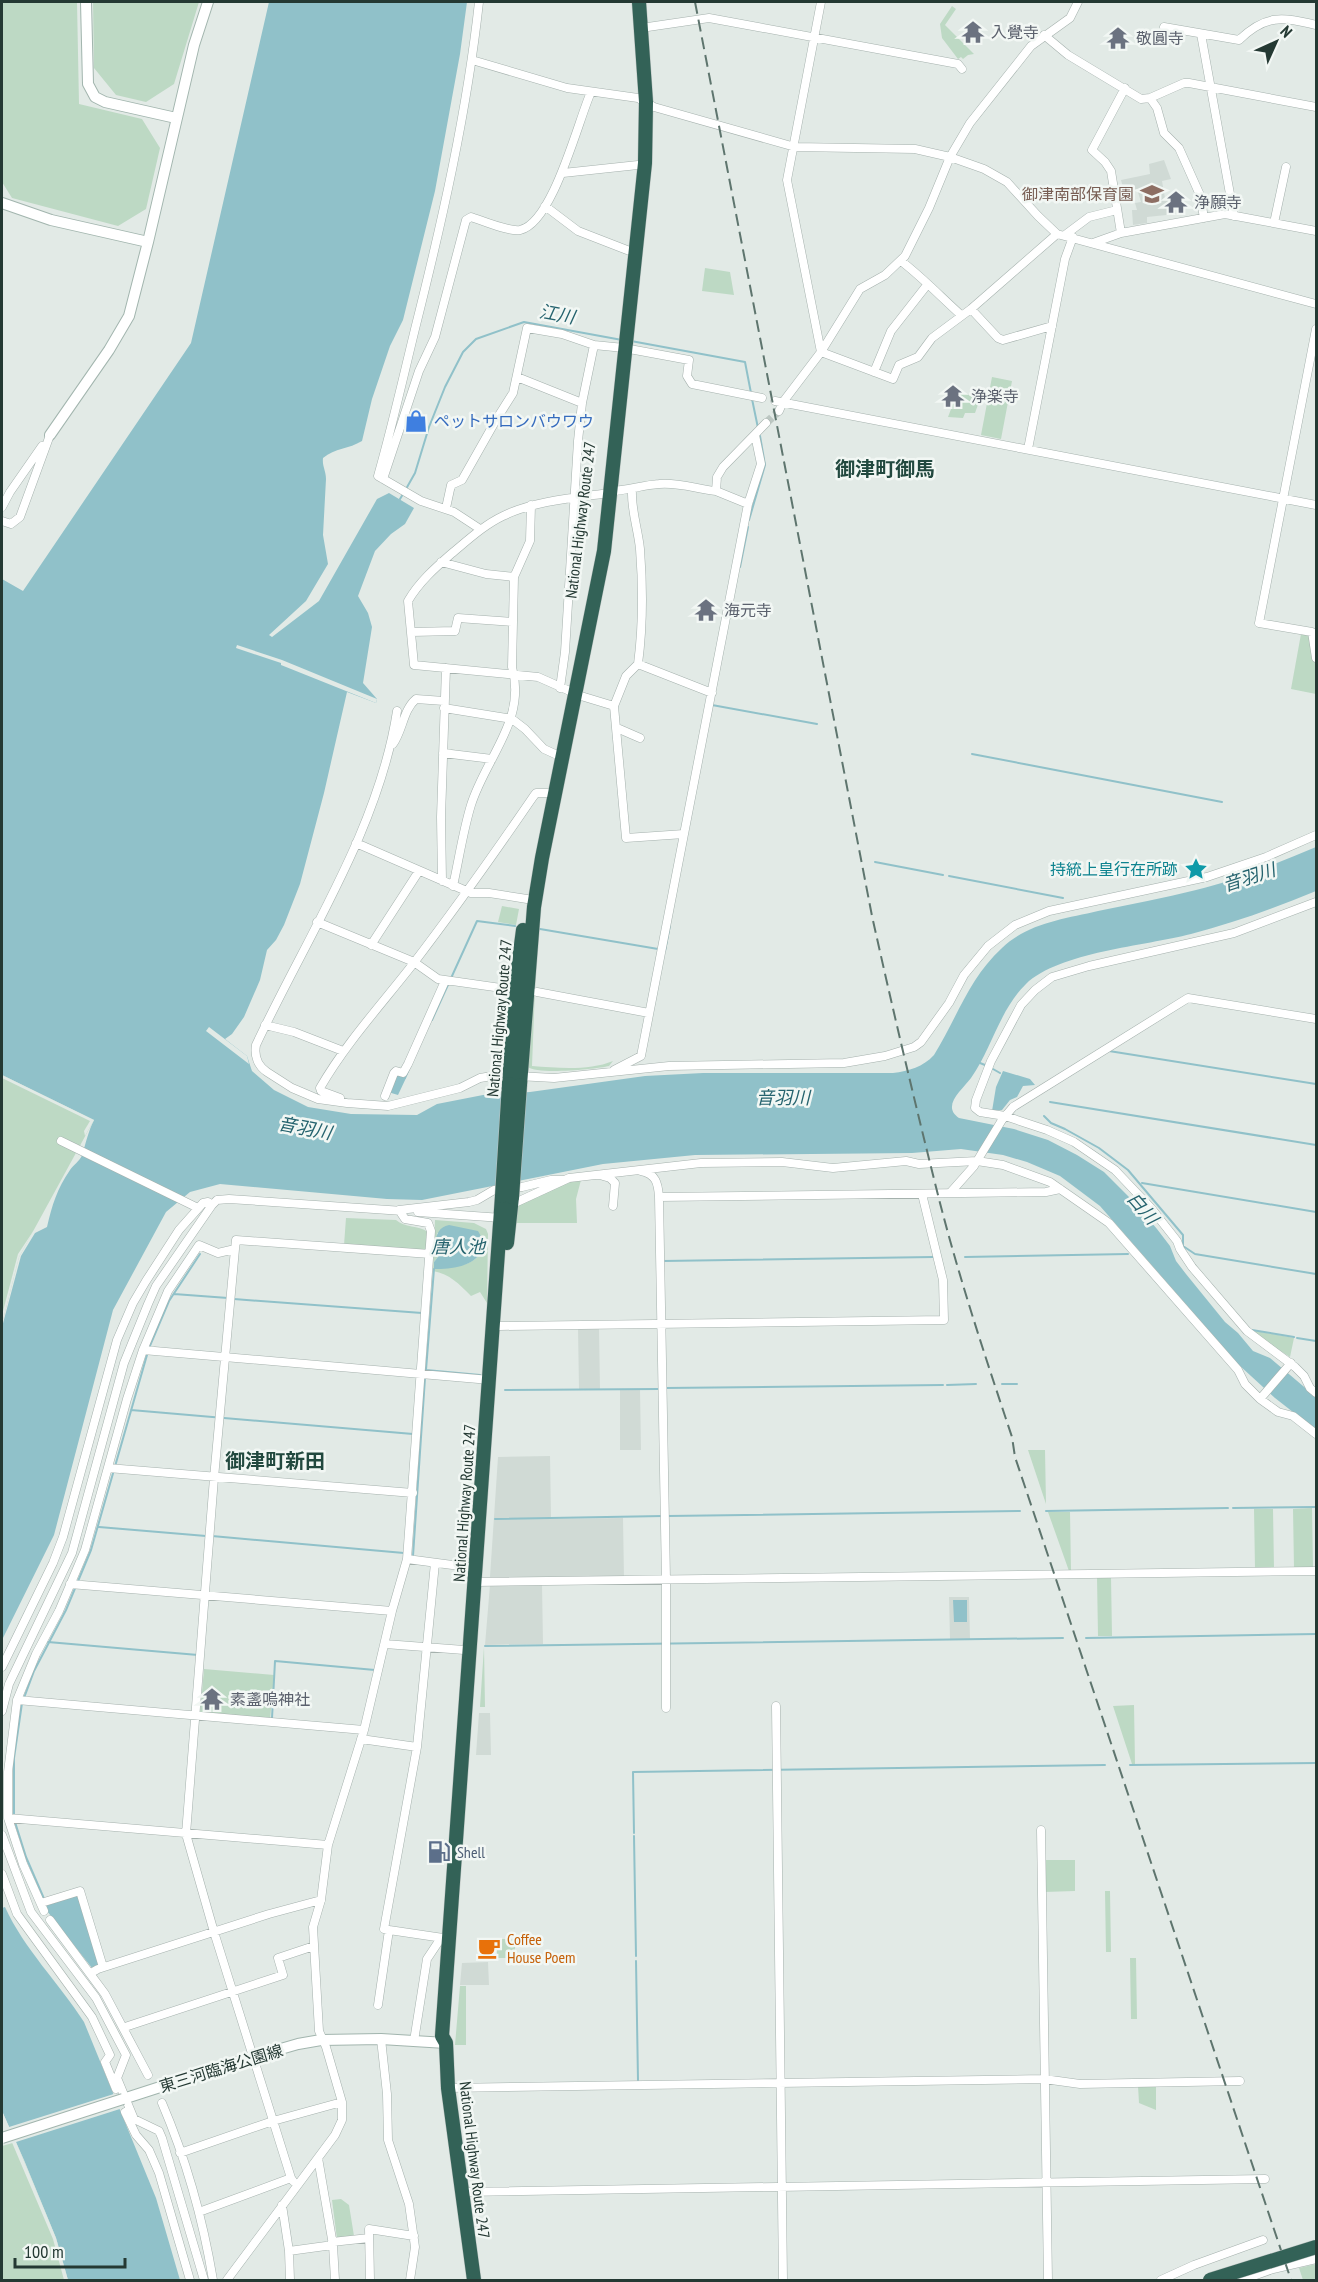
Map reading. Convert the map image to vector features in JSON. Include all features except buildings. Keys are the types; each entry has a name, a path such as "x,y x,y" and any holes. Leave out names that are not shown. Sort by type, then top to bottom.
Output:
{"highway":[{"name":"National Highway Route 247","path":"621,343 627,250 638,165 642,100 631,2"},
{"name":"National Highway Route 247","path":"515,1080 515,990 527,899 594,564 606,492 621,343 645,163 639,2"},
{"name":"National Highway Route 247","path":"446,2043 450,2037 456,1962 490,1380 508,1198 515,1080 534,907 568,691"},
{"name":"National Highway Route 247","path":"474,2280 448,2088 446,2043 442,2036 446,1939 478,1577 494,1454 505,1218"},
{"path":"1210,2280 1317,2247"},
{"path":"1223,2280 1317,2252"}],"street":[{"path":"86,2 88,84 95,97 105,102 176,118"},
{"path":"2,507 129,315 194,45 208,2"},
{"path":"480,2 472,60 428,280 378,476 421,501 446,508 480,529"},
{"path":"821,2 787,180 821,352"},
{"path":"779,411 779,401 821,352 860,289 885,275 901,261 929,208 950,157 970,123 1016,63 1044,35 1070,18 1078,2"},
{"path":"641,28 709,18 958,64 962,69"},
{"path":"1164,27 1239,40 1253,27 1278,19 1317,25"},
{"path":"1201,34 1234,216"},
{"path":"1044,35 1068,55 1141,99 1150,98 1184,83 1317,107"},
{"path":"472,60 567,88 642,100 795,147 915,149 950,157 984,169 1007,182 1038,216 1065,235 1317,304"},
{"path":"1121,233 1111,171 1091,147 1100,135 1125,88"},
{"path":"383,478 419,371 435,337 466,220 471,217 515,230 523,229 536,220 563,173 591,92"},
{"path":"1150,98 1157,108 1164,133 1179,148 1200,195 1204,218"},
{"path":"563,173 638,165"},
{"path":"1274,223 1286,167"},
{"path":"2,203 51,220 148,242"},
{"path":"545,206 578,231 627,250"},
{"path":"821,352 893,379 899,365 918,357 932,338 1065,235 1089,217 1117,210"},
{"path":"1093,243 1121,233 1225,214 1317,231"},
{"path":"1028,449 1065,259 1065,235"},
{"path":"901,261 962,315"},
{"path":"874,372 891,331 927,285"},
{"path":"971,309 998,338 1003,340 1052,326"},
{"path":"446,508 451,485 462,480 513,393 527,328 562,334 594,345 621,343 689,360 687,376 692,384 762,398"},
{"path":"1317,329 1259,623 1312,632 1317,658"},
{"path":"568,691 565,652 574,498 582,403 594,345"},
{"path":"517,377 582,403"},
{"path":"779,401 1317,505"},
{"path":"717,491 717,477 723,466 766,423"},
{"path":"2,521 11,524 20,517 50,435"},
{"path":"612,1071 641,1056 748,504 761,464 756,435"},
{"path":"614,706 568,691 538,677 414,665 408,601 422,581 441,562 480,529 503,515 531,505 673,483 717,491 748,504"},
{"path":"632,490 631,504 640,546 643,611 639,664 626,676 614,706 626,838 684,834"},
{"path":"453,886 471,805 512,719 516,701 515,675 512,667 514,577 530,541 531,505"},
{"path":"441,562 486,574 514,577"},
{"path":"412,632 455,631 458,618 513,622"},
{"path":"639,664 712,693"},
{"path":"442,881 446,668"},
{"path":"390,748 400,734 409,707 416,699 512,719 544,749 555,754"},
{"path":"397,711 390,748 377,791 356,843 265,1025 255,1050 256,1058 262,1069 305,1095 347,1104 394,1106 460,1088 480,1078 515,1080 554,1078 669,1066 844,1063 885,1056 914,1047 921,1042 949,1003 973,961 998,937 1016,925 1049,911 1207,877 1266,857 1317,836"},
{"path":"617,728 640,738"},
{"path":"443,753 492,759"},
{"path":"347,1104 342,1099 321,1091 320,1088 343,1051 468,892 536,793 547,793"},
{"path":"356,843 468,892 527,899"},
{"path":"371,945 419,872"},
{"path":"1317,902 1234,933 1062,973 1042,984 1028,997 1015,1015 991,1061 975,1108 980,1112 1047,1130 1074,1142 1115,1170 1151,1208 1178,1241 1179,1249 1192,1267 1247,1331 1304,1376 1310,1388 1317,1393"},
{"path":"317,922 414,962 438,980 515,990"},
{"path":"385,1096 394,1073 396,1071 403,1073 408,1064 448,981"},
{"path":"537,992 649,1013"},
{"path":"950,1193 969,1174 1004,1118 1022,1100 1188,998 1317,1019"},
{"path":"265,1025 294,1032 343,1051"},
{"path":"61,1141 195,1206"},
{"path":"399,1210 469,1202 494,1190 522,1187 550,1180 701,1163 782,1162 833,1168 899,1161 919,1164 978,1159 1017,1169 1050,1182 1118,1231 1238,1370 1245,1384 1278,1412 1293,1416 1317,1434"},
{"path":"637,1170 650,1173 658,1182 659,1197 666,1708"},
{"path":"596,1175 613,1180 613,1206"},
{"path":"508,1198 523,1199 563,1180"},
{"path":"659,1197 1046,1192 1060,1189"},
{"path":"500,1326 944,1320 943,1280 922,1194"},
{"path":"2,1711 9,1684 72,1553 124,1363 148,1304 156,1286 212,1204 217,1200 229,1199 505,1218"},
{"path":"2,1667 61,1543 112,1351 125,1322 146,1281 195,1206 208,1202 212,1204"},
{"path":"227,2280 335,2135 342,2120 342,2102 326,2048 321,2040 313,1927 321,1900 328,1845 364,1730 392,1611 407,1559 431,1231 429,1225 405,1219 399,1210"},
{"path":"297,2186 291,2178 273,2121 186,1834 214,1478 236,1240 430,1254"},
{"path":"103,1967 80,1891 43,1907 23,1864 8,1818 8,1772 17,1700 36,1653 59,1611 85,1550 143,1350 168,1291 199,1245 218,1253 235,1249"},
{"path":"143,1350 226,1359 490,1380"},
{"path":"1261,1398 1290,1365"},
{"path":"108,1468 412,1493"},
{"path":"407,1559 435,1563 478,1577 666,1580 1317,1570"},
{"path":"435,1563 417,1747 384,1929 446,1939"},
{"path":"70,1584 392,1611"},
{"path":"385,1644 464,1650"},
{"path":"17,1700 364,1730"},
{"path":"776,1706 783,2280"},
{"path":"361,1739 417,1747"},
{"path":"8,1818 328,1845"},
{"path":"1041,1830 1048,2280"},
{"path":"2,1836 31,1912 96,1998 118,2036 126,2055 117,2078 124,2098 134,2119 159,2131 204,2280"},
{"path":"2,1874 23,1923 92,2017 110,2055 105,2062 116,2089"},
{"path":"91,1973 103,1967 321,1900"},
{"path":"50,1920 91,1973 124,2027 148,2075"},
{"path":"378,2005 389,1930"},
{"path":"414,2041 427,1959 446,1939"},
{"path":"124,2027 283,1975 278,1958 314,1946"},
{"path":"381,2039 387,2094 388,2140 409,2204 414,2236 415,2247 410,2280"},
{"name":"東三河臨海公園線","path":"2,2138 253,2057 321,2040 381,2039 446,2043"},
{"path":"448,2088 781,2081 1044,2079 1080,2084 1240,2081"},
{"path":"180,2153 273,2121 342,2102"},
{"path":"162,2103 199,2212 213,2280"},
{"path":"125,2112 159,2173 190,2280"},
{"path":"318,2158 332,2244 335,2280"},
{"path":"199,2212 291,2178"},
{"path":"462,2192 1265,2179"},
{"path":"282,2205 289,2251 290,2280"},
{"path":"370,2280 369,2229 414,2236"},
{"path":"289,2251 369,2238"},
{"path":"1161,2280 1194,2265 1263,2240"},
{"path":"1242,2280 1317,2259"}],"shaded area":[{"name":"御津南部保育園","path":"1164,160 1171,179 1162,181 1165,198 1168,198 1171,205 1175,207 1176,214 1147,217 1147,223 1133,225 1132,210 1137,210 1135,203 1141,202 1137,189 1124,191 1121,180 1150,174 1149,164"},
{"path":"599,1327 600,1389 579,1389 578,1328"},
{"path":"620,1390 640,1390 641,1450 620,1450"},
{"path":"550,1456 551,1519 623,1518 624,1578 492,1580 490,1577 498,1457"},
{"path":"542,1584 543,1644 485,1645 490,1585"},
{"path":"949,1597 969,1597 970,1639 950,1639"},
{"path":"479,1713 490,1713 491,1755 476,1755"},
{"name":"Coffee House Poem","path":"488,1962 489,1985 460,1985 462,1963"}],"green space":[{"path":"2,2 77,2 79,104 142,119 160,148 146,209 118,226 12,198 2,182"},
{"path":"93,2 199,2 174,84 146,102 116,95 94,68"},
{"path":"952,6 956,9 945,25 974,54 963,59 961,57 958,59 942,38 940,24"},
{"path":"705,268 730,272 734,295 702,291"},
{"path":"992,377 1012,381 1001,439 981,435"},
{"path":"958,391 980,399 975,413 965,413 963,418 948,417"},
{"path":"1301,634 1310,636 1311,639 1316,670 1316,694 1291,689"},
{"path":"502,906 519,909 516,925 498,922"},
{"path":"537,937 532,1066 584,1068 613,1061 609,1066 554,1071 528,1067"},
{"path":"506,992 509,993 500,1068 499,1064"},
{"path":"2,1075 94,1120 19,1257 2,1324"},
{"path":"581,1180 576,1199 577,1223 516,1223 518,1204 571,1181"},
{"path":"346,1218 396,1220 424,1230 428,1232 426,1251 344,1245"},
{"path":"435,1220 474,1223 486,1229 488,1234 487,1303 480,1292 471,1296 449,1277 433,1271","holes":["437,1233 483,1250 479,1256 462,1265 434,1262 438,1257"]},
{"path":"1194,1263 1251,1330 1294,1338 1290,1357 1248,1330"},
{"path":"1028,1450 1045,1450 1046,1504"},
{"path":"1312,1508 1313,1567 1294,1568 1293,1509"},
{"path":"1254,1509 1273,1509 1274,1568 1255,1568"},
{"path":"1048,1512 1070,1512 1071,1571 1069,1571"},
{"path":"1097,1577 1111,1577 1112,1636 1098,1636"},
{"path":"484,1647 485,1707 480,1707"},
{"path":"204,1669 274,1675 270,1720 200,1714"},
{"path":"1134,1705 1135,1764 1132,1764 1113,1706"},
{"path":"1043,1860 1075,1860 1075,1891 1044,1892"},
{"path":"1105,1891 1110,1891 1111,1952 1106,1952"},
{"path":"497,1939 515,1939 515,1958 497,1958"},
{"path":"1130,1958 1136,1958 1137,2019 1131,2019"},
{"path":"460,1986 466,1986 466,2045 455,2045"},
{"path":"1138,2086 1156,2086 1156,2110 1139,2103"},
{"path":"16,2142 56,2238 68,2280 2,2280 2,2146"},
{"path":"341,2199 349,2205 354,2236 337,2239 332,2200"},
{"path":"1316,2264 1316,2280 1303,2280 1299,2268"}],"water":[{"name":"音羽川","path":"269,2 467,2 435,191 403,320 390,346 372,399 362,441 332,452 323,458 326,479 323,535 328,564 306,601 269,635 272,637 319,601 377,499 389,493 414,508 405,524 391,534 375,551 358,596 368,613 372,627 363,683 377,699 376,703 347,692 300,884 284,925 276,940 267,950 260,980 244,1017 232,1034 225,1039 247,1056 252,1071 274,1090 308,1107 351,1114 417,1115 437,1104 483,1095 530,1092 645,1076 703,1073 899,1072 910,1070 934,1055 981,972 1002,948 1023,933 1060,920 1212,886 1316,847 1316,891 1223,925 1081,957 1041,973 1026,984 1009,1005 978,1066 955,1098 952,1108 959,1118 1014,1129 1048,1140 1104,1172 1157,1229 1170,1246 1176,1261 1225,1322 1253,1351 1270,1358 1316,1397 1316,1430 1275,1398 1239,1365 1100,1206 1060,1176 1003,1155 961,1149 912,1153 695,1155 603,1164 422,1200 220,1184 190,1192 166,1212 113,1310 54,1535 2,1640 2,1327 21,1256 35,1233 47,1227 58,1191 65,1177 81,1157 94,1120 2,1075 2,579 23,591 191,343"},
{"path":"1003,1071 1030,1079 1035,1085 1023,1086 1017,1097 1010,1100 1002,1110 992,1111 996,1087"},
{"path":"396,1075 406,1078 398,1095 388,1092"},
{"name":"唐人池","path":"449,1225 478,1231 482,1238 483,1250 479,1256 468,1263 434,1269 434,1262 438,1257 436,1237 440,1229"},
{"path":"953,1600 967,1600 967,1622 954,1622"},
{"path":"78,1895 100,1965 92,1968 47,1911 46,1905"},
{"path":"5,1907 32,1952 84,2022 156,2198 180,2280 68,2280 56,2238 2,2111 2,1908"}],"pier":[{"path":"237,645 282,660 377,699 376,703 281,665 281,663 236,648"},
{"path":"209,1027 247,1056 249,1064 206,1031"},
{"path":"2,1075 94,1120 85,1136 84,1131 90,1121 2,1078"},
{"path":"34,1230 19,1257 2,1324 2,1315 18,1254"},
{"path":"117,2093 123,2108 16,2142 56,2238 68,2280 64,2280 53,2239 2,2119 2,2111 9,2127"}],"waterway":[{"name":"江川","path":"406,489 415,473 429,427 445,387 463,352 476,339 524,322 622,340"},
{"name":"江川","path":"631,341 745,362 751,393"},
{"path":"752,399 758,428"},
{"path":"749,520 765,465 760,436"},
{"name":"江川","path":"400,499 403,494"},
{"path":"740,567 748,527"},
{"path":"712,705 817,724"},
{"path":"972,754 1222,802"},
{"path":"875,862 943,875"},
{"path":"949,876 1063,898"},
{"path":"432,1020 477,921 515,926"},
{"path":"665,951 670,925"},
{"path":"540,929 658,949"},
{"path":"1109,1051 1316,1084"},
{"path":"980,1063 985,1065"},
{"path":"405,1078 409,1069"},
{"path":"993,1069 1000,1073"},
{"path":"1050,1102 1316,1145"},
{"name":"白川","path":"1044,1116 1051,1123 1099,1148 1128,1170 1183,1235 1183,1246 1195,1254 1316,1274"},
{"name":"白川","path":"1142,1183 1316,1212"},
{"path":"24,1698 34,1671 66,1610 91,1550 149,1348 169,1301 200,1254"},
{"path":"965,1257 1128,1254"},
{"path":"663,1261 933,1257"},
{"path":"434,1269 426,1370 480,1375"},
{"path":"174,1294 228,1298"},
{"path":"234,1299 422,1313"},
{"path":"1252,1330 1294,1337"},
{"path":"1297,1338 1316,1341"},
{"path":"413,1556 425,1378"},
{"path":"947,1385 976,1384"},
{"path":"1002,1384 1017,1384"},
{"path":"665,1388 943,1385"},
{"path":"505,1390 659,1389"},
{"path":"131,1410 413,1434"},
{"path":"1233,1508 1316,1507"},
{"path":"1046,1511 1228,1508"},
{"path":"668,1516 1020,1511"},
{"path":"495,1519 663,1516"},
{"path":"99,1527 206,1536"},
{"path":"212,1536 404,1553"},
{"path":"1086,1638 1316,1634"},
{"path":"485,1646 1063,1638"},
{"path":"48,1642 198,1655"},
{"path":"272,1718 275,1661 375,1670"},
{"path":"14,1816 14,1758 22,1703"},
{"path":"1130,1765 1316,1763"},
{"path":"634,1833 633,1772 1105,1765"},
{"path":"15,1822 26,1857 45,1901"},
{"path":"634,1836 636,1956"},
{"path":"636,1961 638,2080"}],"tunnel":[{"path":"766,423 779,411"}],"railway":[{"path":"695,2 872,916 943,1215 1012,1437 1015,1457 1291,2280"}],"place":[{"name":"入覺寺","path":"973,32"},
{"name":"敬圓寺","path":"1118,38"},
{"name":"御津南部保育園","path":"1152,194"},
{"name":"浄願寺","path":"1176,202"},
{"name":"浄楽寺","path":"953,396"},
{"name":"ペットサロンバウワウ","path":"416,421"},
{"name":"海元寺","path":"706,610"},
{"name":"持統上皇行在所跡","path":"1196,869"},
{"name":"素盞嗚神社","path":"212,1699"},
{"name":"Shell","path":"439,1852"},
{"name":"Coffee House Poem","path":"489,1948"}],"district":[{"name":"御津町御馬","path":"885,469"},
{"name":"御津町新田","path":"275,1461"}]}
